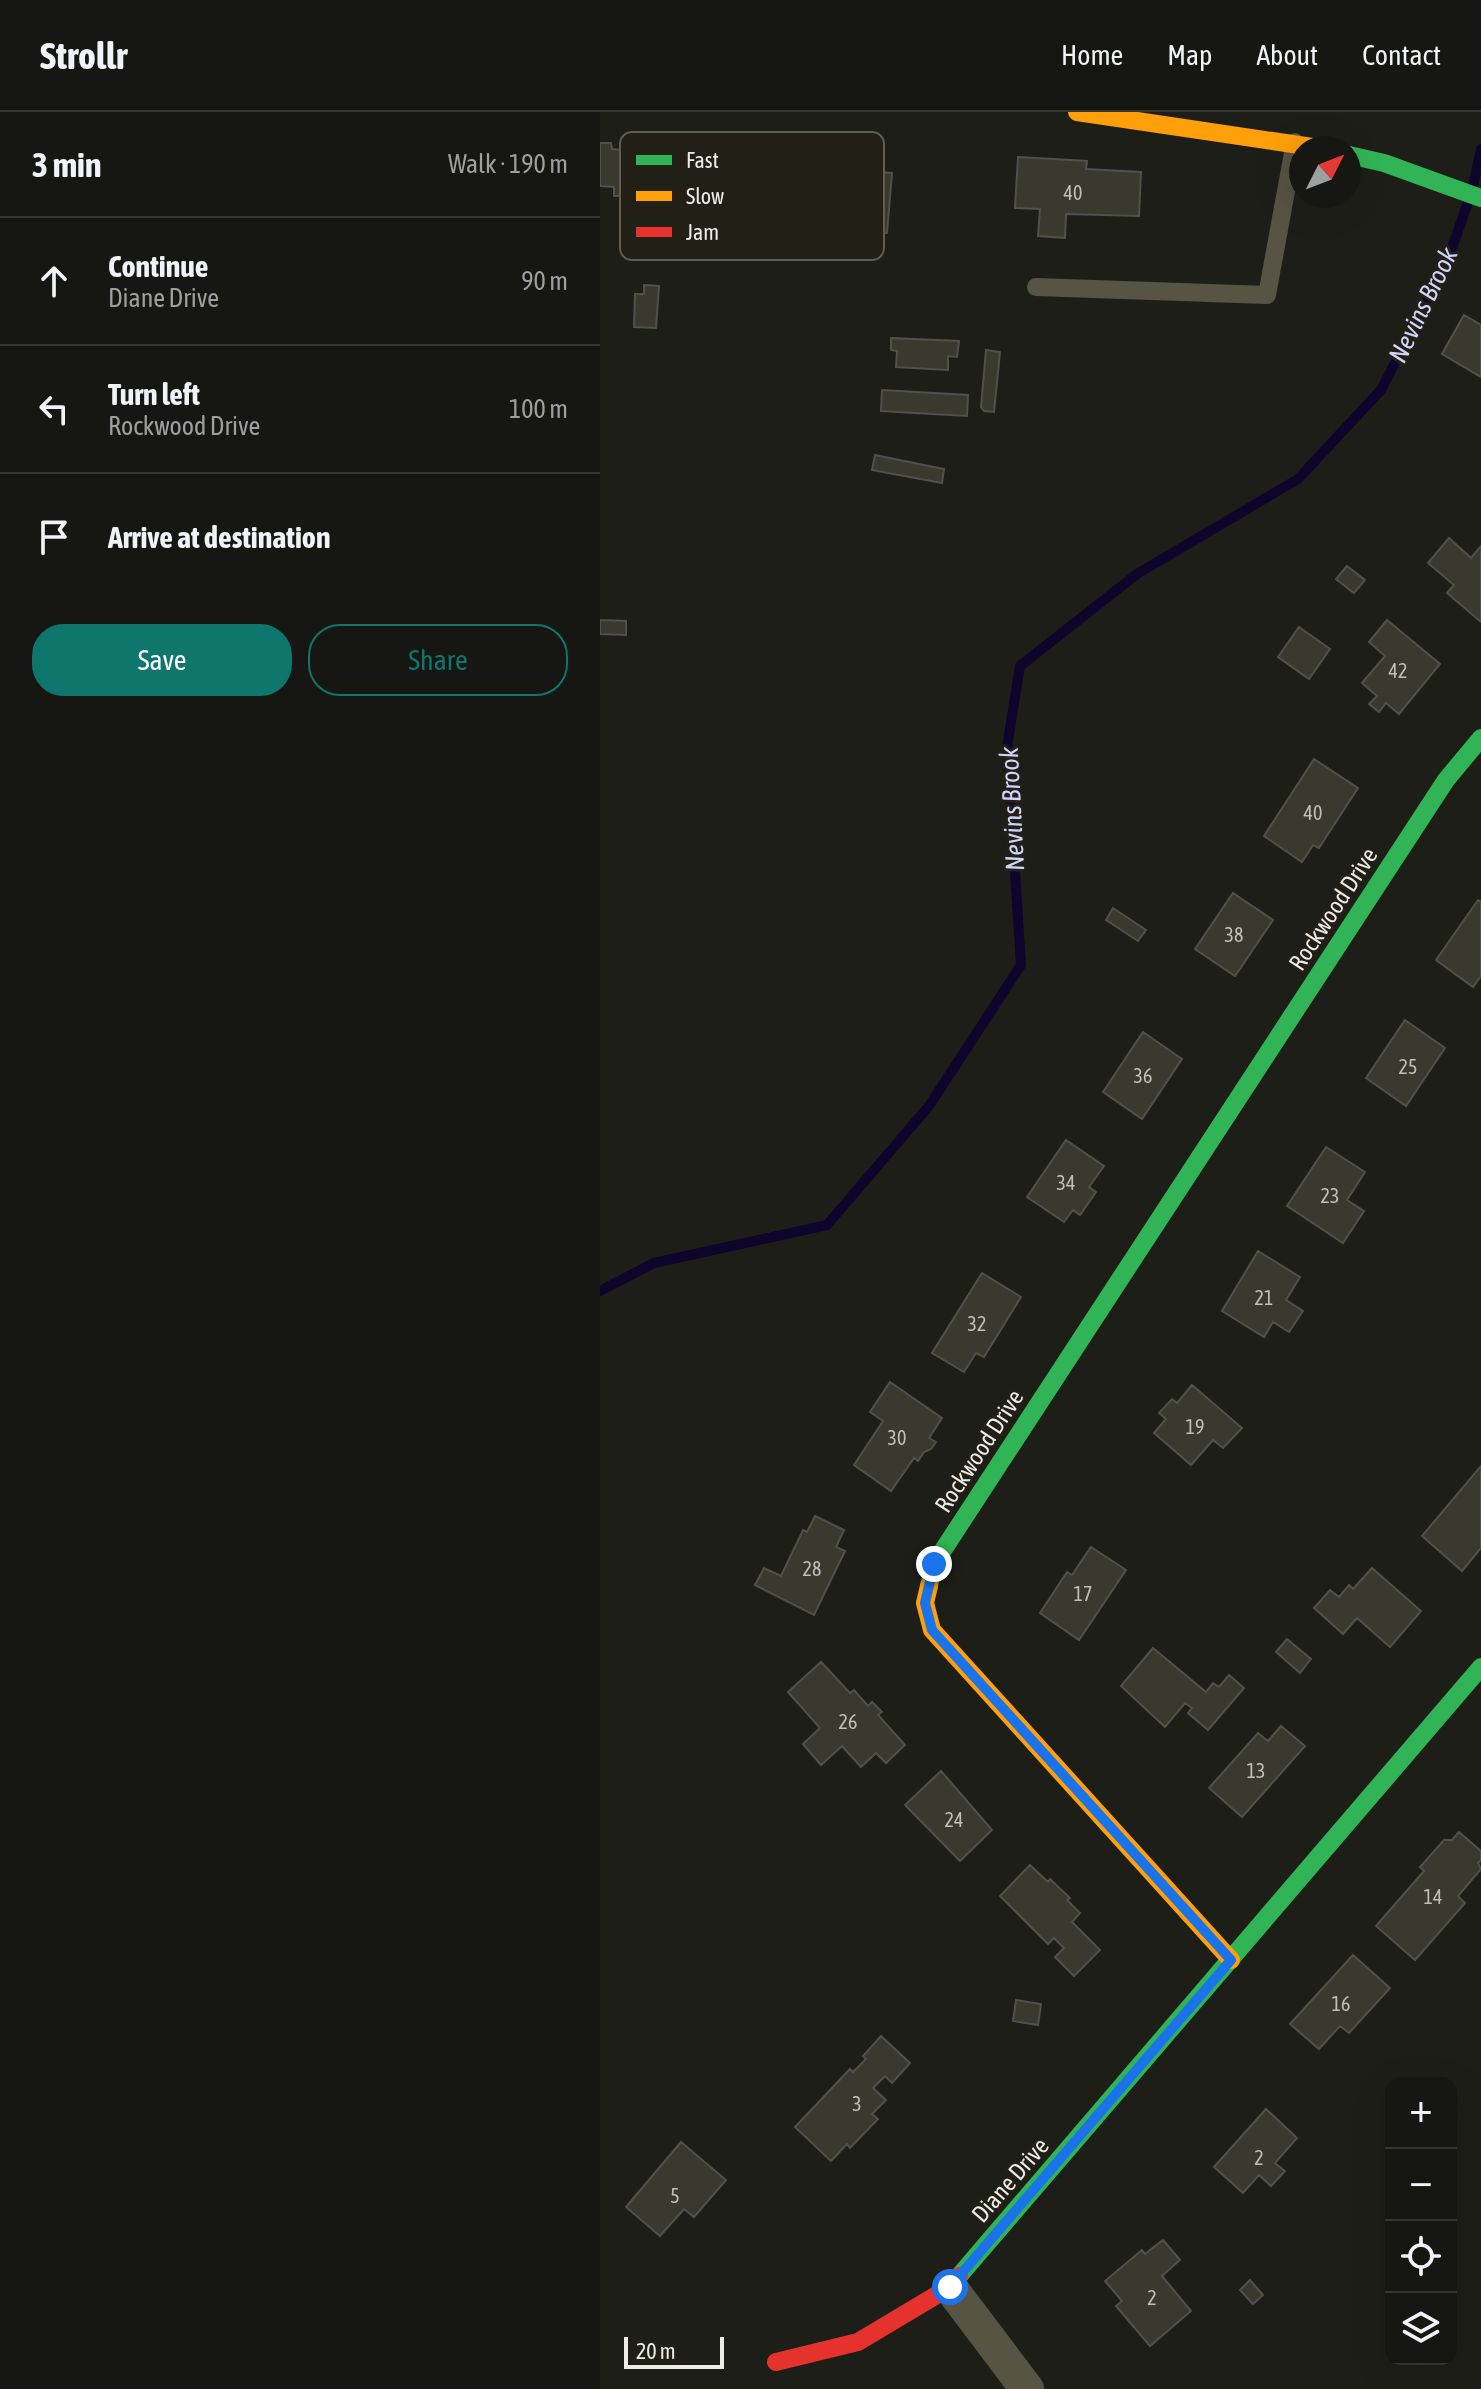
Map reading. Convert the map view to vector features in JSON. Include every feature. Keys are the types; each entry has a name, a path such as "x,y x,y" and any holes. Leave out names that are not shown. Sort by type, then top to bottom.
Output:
{"street":[{"path":"1077,112 1289,141"},
{"path":"1361,158 1473,195"},
{"name":"Rockwood Drive","path":"1231,1960 932,1630 925,1603 934,1564 1446,780 1481,738"},
{"path":"1231,1960 1481,1667"},
{"name":"Diane Drive","path":"776,2362 858,2342 950,2287 1231,1960"},
{"path":"950,2287 1027,2389"}],"lane":[{"path":"1036,287 1267,295 1289,175"}],"building":[{"path":"600,143 611,143 612,149 620,150 620,196 614,196 614,187 600,186"},
{"path":"1018,157 1087,161 1086,169 1141,172 1139,216 1066,214 1065,238 1038,236 1040,209 1015,208"},
{"path":"884,172 892,173 887,233 884,233"},
{"path":"644,285 659,286 656,328 634,327 635,294 644,294"},
{"path":"1464,315 1481,325 1481,377 1442,354"},
{"path":"891,338 959,341 957,357 948,356 948,370 896,367 897,351 891,350"},
{"path":"986,350 1000,352 994,412 984,411 981,407"},
{"path":"882,390 968,395 967,416 881,411"},
{"path":"875,455 944,469 942,483 872,470"},
{"path":"1449,538 1471,558 1481,546 1481,622 1447,593 1454,585 1428,563"},
{"path":"1347,566 1365,580 1354,593 1336,579"},
{"path":"600,620 626,621 626,635 600,634"},
{"path":"1387,620 1440,664 1399,714 1386,703 1379,712 1369,704 1377,696 1362,683 1385,656 1369,642"},
{"path":"1299,627 1330,649 1309,679 1278,657"},
{"path":"1314,759 1358,788 1319,848 1313,845 1302,862 1264,836"},
{"path":"1233,893 1273,920 1235,976 1195,949"},
{"path":"1478,900 1481,902 1481,976 1473,987 1436,960"},
{"path":"1113,908 1146,930 1138,941 1106,920"},
{"path":"1405,1020 1445,1048 1406,1106 1366,1078"},
{"path":"1143,1032 1182,1059 1142,1119 1103,1092"},
{"path":"1066,1140 1104,1166 1089,1187 1096,1192 1080,1215 1073,1210 1064,1222 1027,1197"},
{"path":"1326,1147 1365,1172 1347,1200 1364,1211 1343,1243 1287,1206"},
{"path":"1258,1251 1300,1277 1286,1300 1303,1311 1289,1332 1273,1322 1264,1337 1222,1311"},
{"path":"982,1273 1021,1297 984,1357 976,1353 964,1372 932,1353"},
{"path":"890,1382 942,1418 929,1438 936,1442 918,1461 914,1458 891,1491 854,1465 883,1421 870,1412"},
{"path":"1192,1385 1242,1428 1223,1448 1213,1440 1191,1465 1154,1433 1166,1419 1159,1413 1172,1399 1177,1403"},
{"path":"1481,1466 1481,1548 1462,1571 1422,1536"},
{"path":"815,1516 844,1530 836,1547 845,1551 814,1615 755,1585 764,1568 781,1576 803,1530 807,1532"},
{"path":"1091,1547 1126,1570 1079,1640 1040,1613 1067,1572 1072,1575"},
{"path":"1372,1568 1421,1611 1390,1647 1357,1618 1343,1634 1314,1608 1330,1590 1339,1597 1349,1585 1353,1589"},
{"path":"1287,1639 1311,1659 1300,1673 1276,1652"},
{"path":"1153,1648 1206,1692 1213,1683 1219,1687 1229,1675 1244,1688 1208,1730 1188,1713 1192,1708 1185,1703 1165,1727 1121,1686"},
{"path":"821,1662 850,1693 854,1690 868,1706 872,1702 882,1712 878,1715 905,1745 886,1763 876,1753 861,1767 842,1746 821,1765 803,1744 820,1728 788,1692"},
{"path":"1281,1726 1305,1746 1242,1817 1209,1788 1258,1733 1268,1741"},
{"path":"941,1771 992,1830 960,1861 905,1805"},
{"path":"1459,1832 1481,1851 1478,1863 1481,1869 1458,1896 1465,1903 1415,1960 1376,1926 1424,1871 1420,1867 1444,1840 1452,1840"},
{"path":"1030,1865 1070,1898 1067,1900 1080,1913 1072,1922 1100,1950 1074,1976 1055,1957 1064,1948 1054,1938 1048,1944 1000,1896"},
{"path":"1353,1955 1390,1988 1349,2033 1340,2026 1319,2049 1290,2024"},
{"path":"1016,2000 1041,2004 1038,2025 1013,2021"},
{"path":"881,2036 910,2063 892,2083 885,2076 873,2088 886,2100 872,2114 878,2119 850,2148 847,2144 831,2161 795,2127 850,2069 853,2072 866,2059 863,2056"},
{"path":"1266,2109 1297,2138 1275,2163 1285,2171 1271,2186 1259,2175 1243,2193 1214,2167"},
{"path":"681,2142 726,2180 694,2217 684,2209 660,2236 626,2207"},
{"path":"1163,2240 1180,2260 1162,2276 1191,2311 1150,2346 1116,2306 1122,2301 1105,2281 1142,2250 1145,2254"},
{"path":"1250,2280 1263,2295 1253,2304 1240,2290"}],"waterway":[{"name":"Nevins Brook","path":"1473,186 1481,149"},
{"name":"Nevins Brook","path":"600,1291 654,1263 827,1225 929,1106 1021,965 1007,747 1020,666 1137,574 1298,479 1381,390 1449,257 1467,205"}],"traffic: fast":[{"path":"1361,158 1481,198"},
{"path":"929,1586 934,1564 1446,780 1481,738"},
{"path":"959,2276 1481,1667"}],"traffic: slow":[{"path":"1077,112 1289,144"},
{"path":"929,1586 925,1603 932,1630 1231,1960"}],"traffic: jam":[{"path":"776,2362 858,2342 950,2287 959,2276"}],"route":[{"path":"934,1564 925,1603 932,1630 1231,1960 950,2287"}]}
